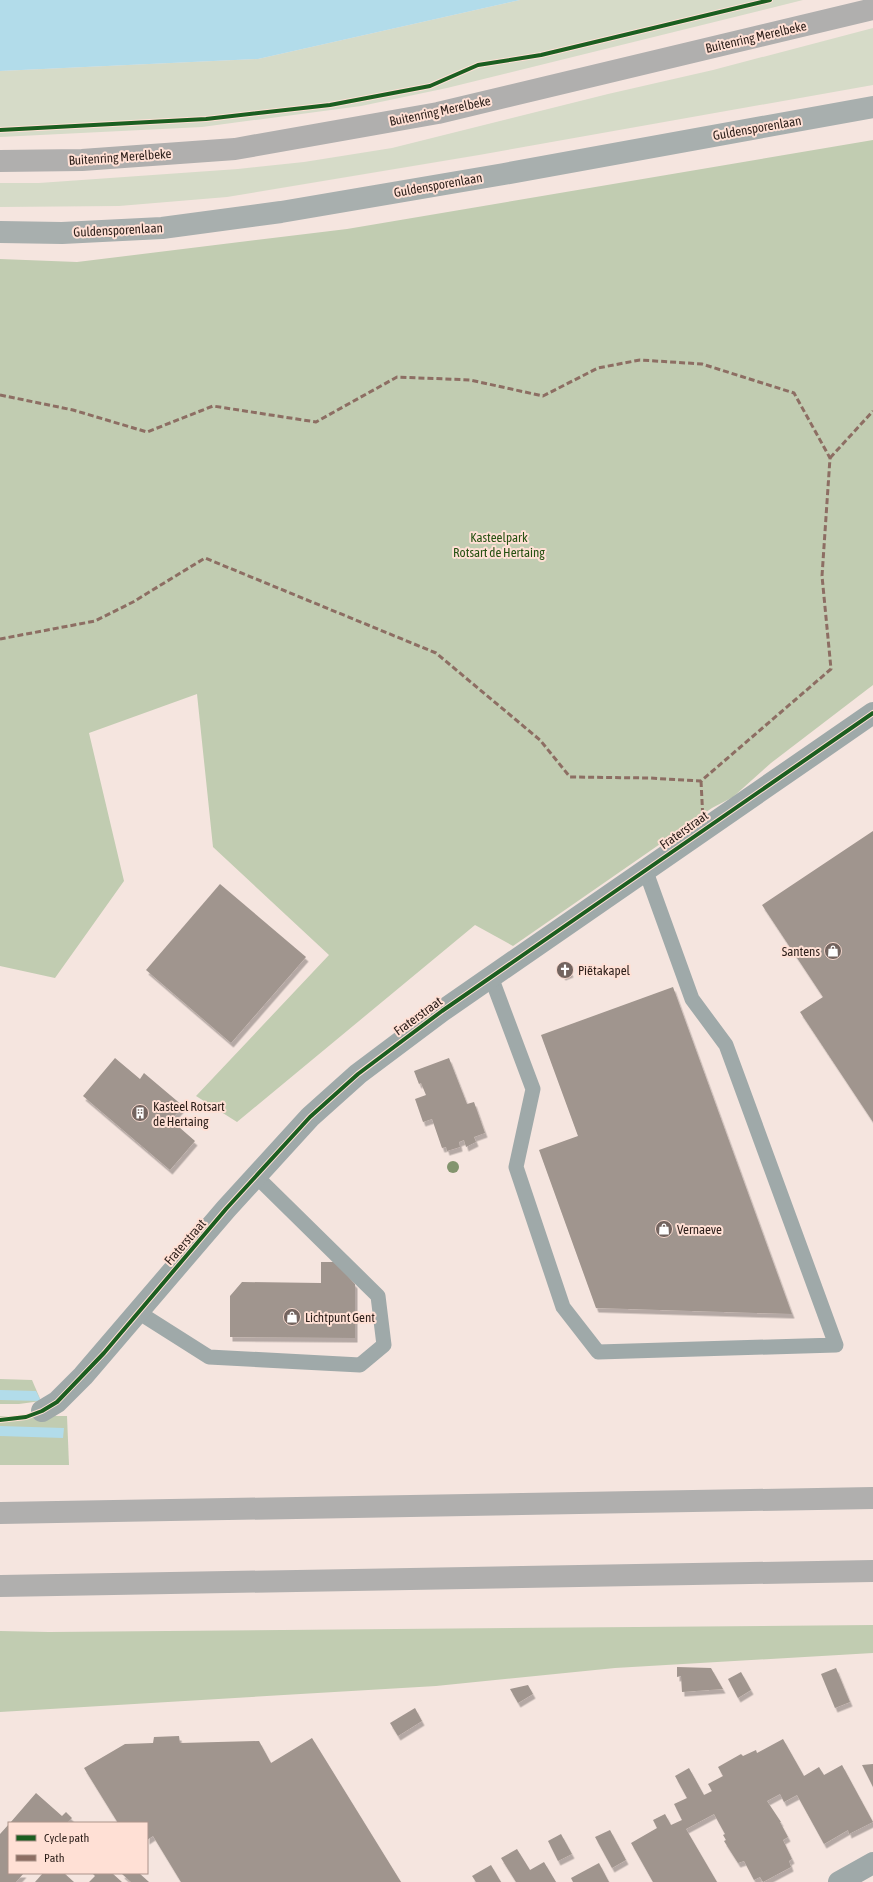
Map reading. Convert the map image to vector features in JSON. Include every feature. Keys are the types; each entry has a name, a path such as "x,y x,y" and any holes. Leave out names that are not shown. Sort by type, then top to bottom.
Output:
{"highway":[{"name":"Buitenring Merelbeke","path":"0,161 82,160 235,149 438,113 873,9"},
{"path":"0,1513 873,1498"},
{"path":"0,1586 873,1571"}],"main road":[{"name":"Guldensporenlaan","path":"0,232 62,233 162,228 281,212 504,174 873,107"}],"street":[{"name":"Fraterstraat","path":"42,1411 57,1402 83,1376 226,1209 257,1177 310,1117 358,1074 399,1042 491,977 873,712"},
{"path":"839,1882 873,1863"}],"lane":[{"path":"491,977 533,1089 516,1167 562,1307 598,1352 836,1345 726,1045 692,999 645,869"},
{"path":"138,1312 209,1357 360,1364 384,1345 378,1296 257,1177"}],"green space":[{"path":"520,0 803,0 447,88 361,106 202,127 0,137 0,71 258,59"},
{"path":"873,28 873,85 479,155 227,197 119,206 0,207 0,183 39,183 238,169 304,162 392,148 608,94 713,70"},
{"name":"Kasteelpark Rotsart de Hertaing","path":"873,140 873,685 771,763 733,797 712,808 513,946 475,925 237,1122 196,1096 329,955 213,847 197,694 89,733 124,881 55,978 0,966 0,259 77,262 347,229"},
{"path":"0,1379 32,1380 41,1401 19,1404 0,1404"},
{"path":"0,1416 67,1416 69,1465 0,1465"},
{"path":"873,1625 873,1653 615,1668 436,1686 0,1712 0,1631 49,1632"}],"water":[{"path":"0,0 520,0 258,59 0,71"},
{"path":"0,1390 36,1391 41,1401 0,1400"},
{"path":"0,1426 64,1428 63,1438 0,1436"}],"building":[{"name":"Santens","path":"873,831 873,1122 800,1012 823,997 762,905"},
{"path":"220,884 306,957 231,1043 146,970"},
{"name":"Piëtakapel","path":"566,962 571,973 563,976 558,966"},
{"name":"Vernaeve","path":"673,987 792,1314 596,1308 539,1150 578,1136 541,1035"},
{"name":"Kasteel Rotsart de Hertaing","path":"115,1058 140,1079 144,1073 183,1106 171,1120 195,1141 170,1170 83,1096"},
{"path":"449,1058 467,1104 474,1102 485,1133 474,1137 476,1142 466,1147 464,1140 459,1142 460,1147 447,1151 446,1147 442,1148 432,1119 423,1122 415,1099 426,1095 421,1083 419,1084 414,1071"},
{"name":"Lichtpunt Gent","path":"321,1262 335,1262 355,1284 355,1338 230,1337 230,1296 242,1282 321,1283"},
{"path":"677,1667 711,1668 723,1689 682,1692 681,1676 677,1677"},
{"path":"836,1668 850,1702 835,1708 821,1674"},
{"path":"741,1672 751,1690 738,1698 728,1679"},
{"path":"528,1685 533,1694 518,1703 510,1689"},
{"path":"415,1708 422,1721 398,1736 390,1723"},
{"path":"179,1736 180,1743 259,1741 271,1763 312,1738 401,1882 181,1882 153,1836 148,1839 148,1822 117,1822 84,1768 125,1744 153,1743 154,1737"},
{"path":"783,1739 804,1776 819,1767 824,1775 842,1765 873,1822 849,1834 848,1830 824,1844 797,1795 784,1802 780,1794 767,1801 781,1822 788,1837 783,1840 792,1859 789,1861 791,1867 763,1882 760,1877 754,1880 744,1861 738,1863 724,1841 726,1840 723,1835 725,1834 714,1814 686,1829 717,1882 653,1882 631,1843 657,1828 653,1820 665,1814 671,1825 682,1820 674,1804 687,1798 675,1776 689,1768 704,1795 712,1791 708,1784 723,1776 718,1767 741,1754 743,1756 756,1750 757,1753"},
{"path":"873,1764 873,1787 862,1765"},
{"path":"36,1793 62,1816 66,1812 72,1818 68,1822 11,1822"},
{"path":"8,1825 8,1874 23,1874 16,1882 0,1882 0,1834"},
{"path":"610,1830 626,1860 612,1868 595,1837"},
{"path":"561,1834 572,1854 558,1861 548,1841"},
{"path":"517,1849 530,1870 544,1862 556,1882 516,1882 501,1858"},
{"path":"599,1863 609,1882 573,1882 571,1878"},
{"path":"491,1865 501,1882 476,1882 472,1876"},
{"path":"42,1874 65,1874 74,1882 35,1882"},
{"path":"93,1874 113,1874 122,1882 89,1882 95,1876"},
{"path":"122,1874 140,1874 149,1882 131,1882"}],"marked path":[{"path":"0,395 73,410 147,432 213,406 316,422 397,377 470,380 543,396 598,368 640,360 702,364 794,393 830,458 822,576 831,669 701,781 649,778 570,777 540,740 436,653 205,558 133,602 95,621 0,639"},
{"path":"830,458 873,411"},
{"path":"701,781 703,820 706,827"}],"cycle path":[{"path":"0,130 206,119 330,105 430,86 478,65 541,55 770,0"},
{"path":"0,1420 26,1417 42,1411 57,1402 104,1353 226,1209 310,1117 358,1074 442,1011 873,713"}],"place":[{"name":"Santens","path":"833,951"},
{"name":"Piëtakapel","path":"565,970"},
{"name":"Kasteel Rotsart de Hertaing","path":"140,1113"},
{"name":"Vernaeve","path":"664,1229"},
{"name":"Lichtpunt Gent","path":"292,1317"}]}
